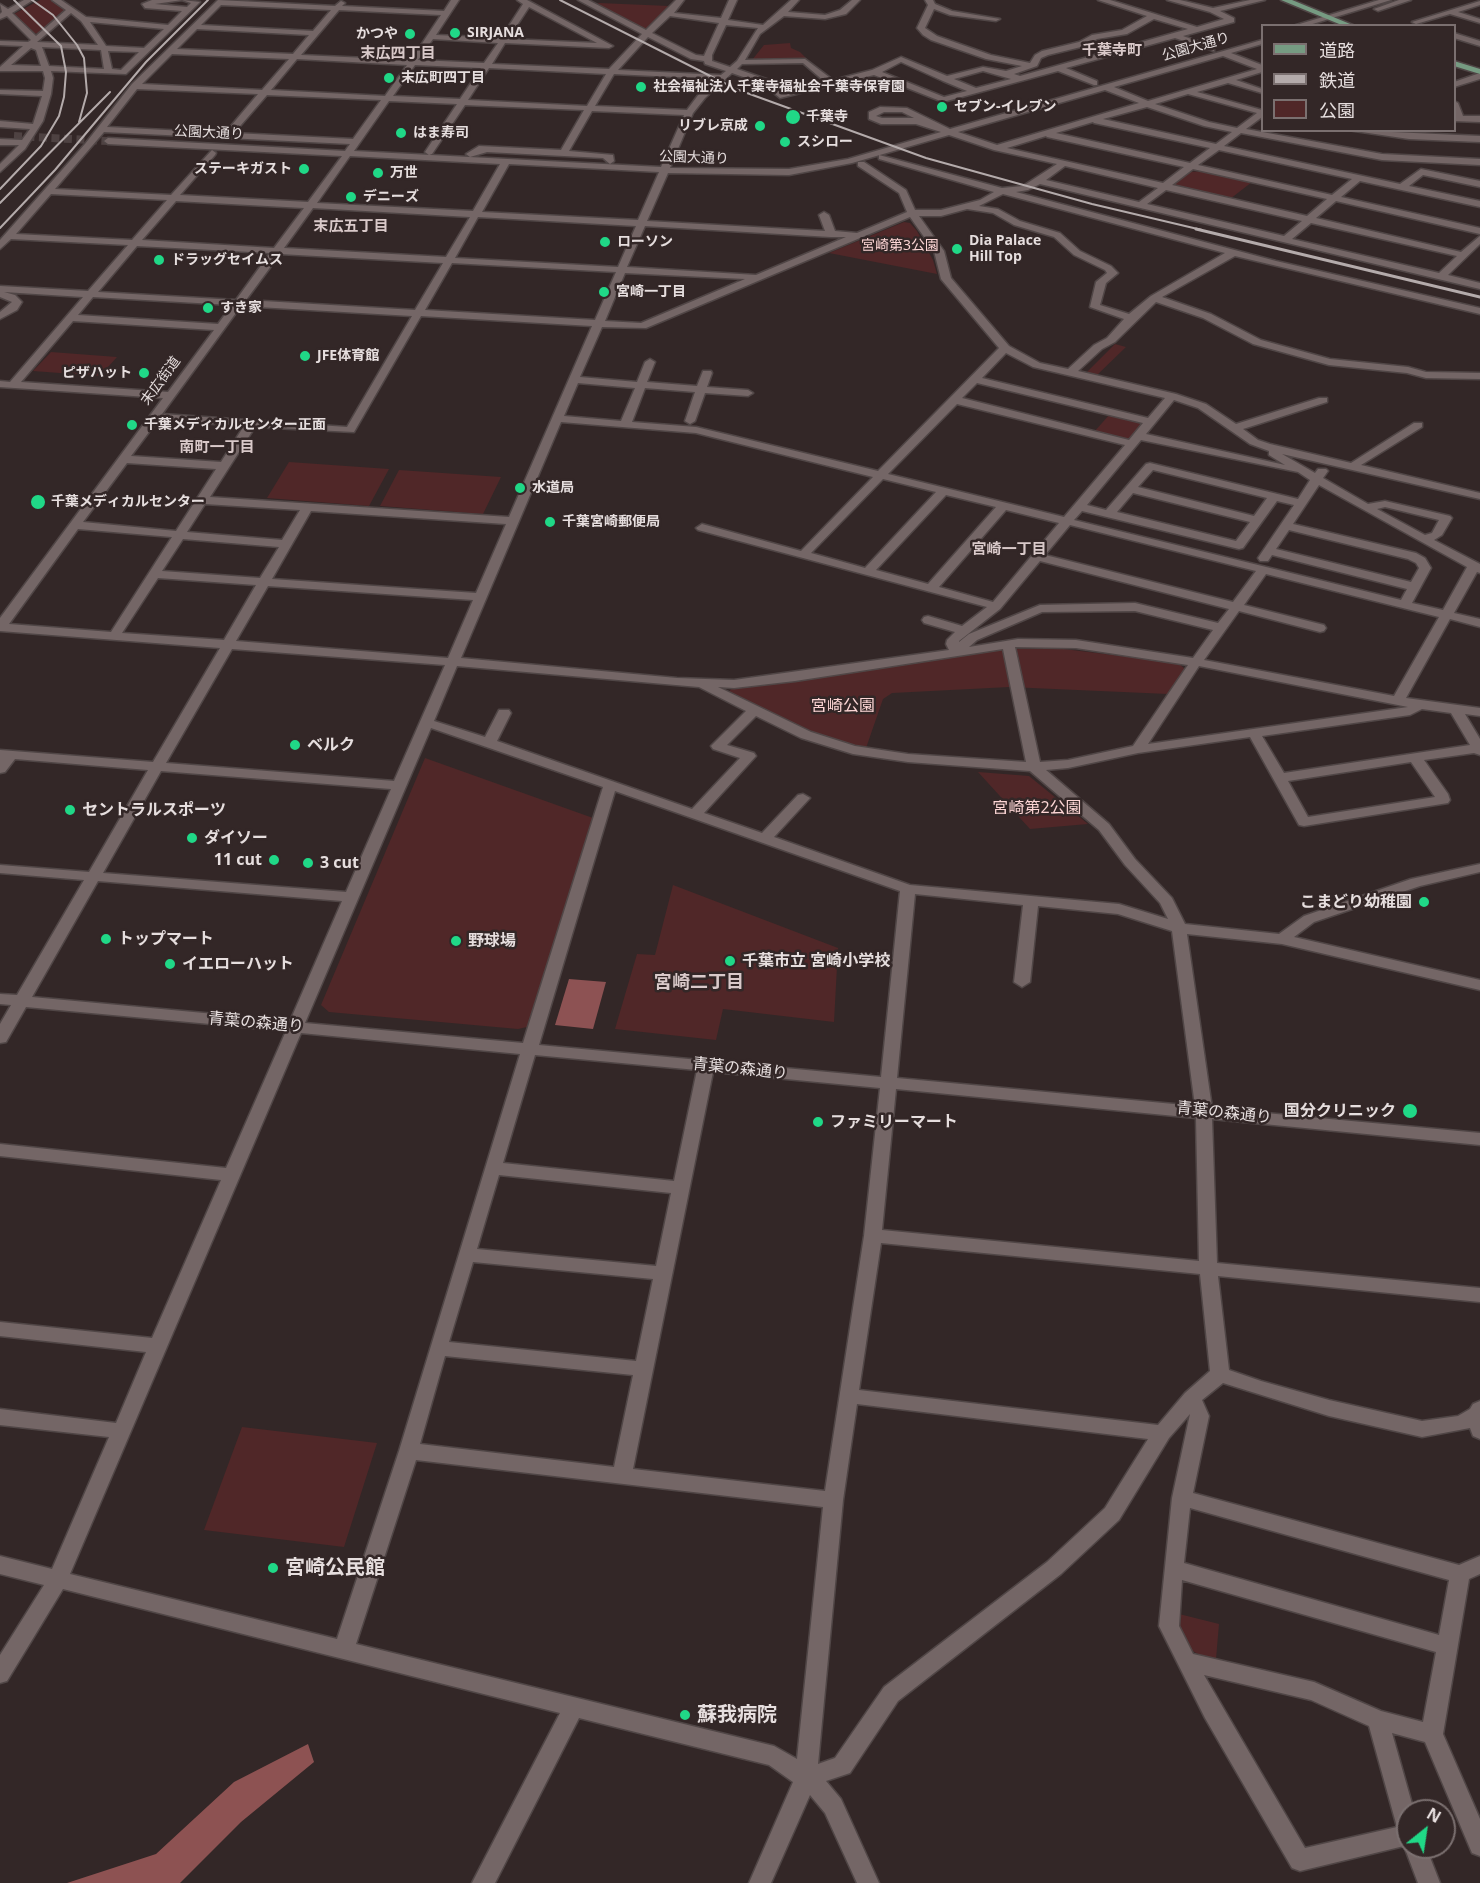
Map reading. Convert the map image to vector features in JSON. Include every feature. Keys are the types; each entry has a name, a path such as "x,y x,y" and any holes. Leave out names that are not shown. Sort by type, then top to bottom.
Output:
{"main road":[{"path":"1285,0 1346,24"},
{"path":"1456,63 1480,74"}],"street":[{"path":"1,168 35,127 47,94 49,78 39,49 2,11 29,0"},
{"path":"56,0 84,19 104,48 109,72"},
{"path":"178,0 156,1 145,6 188,9"},
{"path":"2,69 123,72 196,2 186,0"},
{"path":"228,135 344,0"},
{"name":"末広街道","path":"0,627 310,206 431,38 455,0"},
{"path":"582,0 694,57 707,59 715,66 772,85 780,96 876,72 901,59 975,91"},
{"path":"564,152 611,72 680,0"},
{"path":"707,59 733,0"},
{"path":"0,1674 57,1581 689,113 702,96 740,62 757,33 782,14 795,0"},
{"path":"782,14 825,17 843,12 856,0"},
{"path":"1102,0 1198,30"},
{"path":"876,72 943,100 1231,21 1213,10 1171,0"},
{"path":"1213,10 1261,0"},
{"path":"1302,24 1387,0"},
{"path":"1327,24 1407,0"},
{"path":"2,69 79,2"},
{"path":"0,246 88,146 117,106 135,86 168,51 221,2 447,13"},
{"path":"429,152 503,41 524,2 626,55"},
{"path":"996,18 950,13 930,3 921,28 934,38 988,57 1030,65"},
{"path":"1421,24 1416,22 1480,3"},
{"path":"1450,12 1480,21"},
{"path":"668,14 765,27"},
{"path":"1007,74 1030,65 1045,53 1095,37 1124,32 1155,15"},
{"path":"84,19 169,27"},
{"path":"195,27 315,33"},
{"path":"1456,35 1480,44"},
{"path":"1176,36 1211,49"},
{"name":"公園大通り","path":"110,139 349,151 542,164 543,168 551,170 665,170 804,164 1261,36"},
{"path":"431,38 609,46"},
{"path":"0,43 34,42 146,50"},
{"name":"公園大通り","path":"349,151 429,152 610,161 665,170 789,172 836,164 1261,43"},
{"path":"1072,45 1100,57"},
{"path":"168,51 723,77"},
{"path":"1223,53 1261,68"},
{"path":"740,62 805,61 831,83"},
{"path":"1059,68 1094,83"},
{"path":"946,79 983,69 1019,79"},
{"path":"997,148 1261,70"},
{"path":"1456,85 1480,74"},
{"path":"1228,80 1261,90"},
{"path":"135,86 689,113"},
{"path":"1106,87 1147,104 1207,124 1354,154 1412,144 1480,139"},
{"path":"0,92 47,94"},
{"path":"1189,92 1261,112"},
{"path":"937,127 904,110 883,109 872,114 872,117 881,121 917,121 997,148 1463,255"},
{"path":"1139,206 1261,114"},
{"path":"1457,118 1480,119"},
{"path":"1094,120 1480,204"},
{"path":"0,124 35,127"},
{"path":"100,129 228,135 349,151"},
{"path":"0,130 16,134 0,136"},
{"path":"1361,132 1480,162"},
{"path":"1047,134 1480,231"},
{"path":"0,142 24,143"},
{"path":"88,146 212,153 349,151"},
{"path":"470,154 487,148 606,155 610,157 610,161"},
{"path":"665,170 767,179 822,173 861,164 882,157 890,148"},
{"path":"13,385 212,153"},
{"path":"882,157 1234,252 1480,311"},
{"path":"154,417 350,430 506,162"},
{"path":"0,291 93,294 642,326 912,213 941,213 983,202 1002,191 1025,188 1064,163"},
{"path":"861,164 903,192 912,213 939,251 946,279 1005,348 1037,364 1172,396 1202,406 1254,442 1267,447 1480,496"},
{"path":"1402,187 1421,172 1480,184"},
{"path":"1285,240 1358,178"},
{"path":"1039,181 1480,286"},
{"path":"48,191 860,236"},
{"path":"967,206 995,211 1017,224 1057,235 1077,253 1108,268 1113,273 1101,282 1095,307 1131,318"},
{"path":"824,215 831,234"},
{"path":"10,236 759,277"},
{"path":"1441,277 1480,238"},
{"path":"1070,372 1098,347 1111,340 1154,298 1234,252"},
{"path":"0,291 17,302 14,308 0,316"},
{"path":"1154,298 1207,316 1257,342 1329,362 1408,370 1426,375 1480,376"},
{"path":"70,318 220,327"},
{"path":"803,555 1005,348"},
{"path":"626,423 650,362"},
{"path":"690,421 707,374"},
{"path":"975,379 1150,422"},
{"path":"575,380 747,393"},
{"path":"0,384 170,395"},
{"path":"957,651 952,645 953,640 996,606 1172,396"},
{"path":"955,400 1314,476"},
{"path":"1235,428 1323,400"},
{"path":"558,418 696,430 1480,623"},
{"path":"114,636 251,424"},
{"path":"1354,466 1359,460 1392,443 1418,425"},
{"path":"1267,447 1269,451 1366,508 1477,567 1446,614 1398,701"},
{"path":"123,459 224,466"},
{"path":"1138,750 1196,662 1236,607 1269,550 1301,503 1314,476 1328,460"},
{"path":"1109,514 1150,466 1301,503"},
{"path":"1130,489 1257,520"},
{"path":"868,572 944,490"},
{"path":"1080,507 1239,545 1274,497"},
{"path":"202,500 515,521"},
{"path":"1366,508 1385,504 1446,518 1436,535 1425,539"},
{"path":"931,589 1004,505"},
{"path":"0,1038 307,507"},
{"path":"74,525 286,544"},
{"path":"1287,526 1412,556 1421,561 1425,567 1405,603"},
{"path":"702,528 996,606"},
{"path":"1269,550 1415,587"},
{"path":"1038,557 1320,628"},
{"path":"154,574 479,597"},
{"path":"957,651 973,637 1040,609 1136,607 1222,628"},
{"path":"928,620 964,631"},
{"path":"0,627 734,684 795,678 1008,644 1076,644 1196,662 1420,705 1480,712"},
{"path":"1008,644 1034,767 1104,827 1130,862 1167,901 1179,928 1204,1111 1208,1267 1220,1374"},
{"path":"700,683 806,735 853,750 908,758 1034,767 1068,764 1138,750 1410,711 1420,705"},
{"path":"694,814 749,756 718,746 755,710"},
{"path":"1280,778 1479,750 1457,711"},
{"path":"489,743 504,712"},
{"path":"427,724 442,726 908,889 1119,909 1179,928 1282,939 1480,986"},
{"path":"1254,733 1304,822 1443,800 1415,758"},
{"path":"0,770 5,754 400,786"},
{"path":"344,1648 409,1451 466,1255 610,785"},
{"path":"764,839 803,798"},
{"path":"1282,939 1309,919 1416,882 1480,868"},
{"path":"0,869 352,897"},
{"path":"760,1883 806,1778 833,1500 873,1236 908,889"},
{"path":"1022,982 1031,901"},
{"name":"青葉の森通り","path":"0,999 888,1084 1204,1111 1480,1139"},
{"path":"621,1475 706,1065"},
{"path":"0,1150 231,1174"},
{"path":"493,1168 681,1188"},
{"path":"873,1236 1480,1295"},
{"path":"466,1255 663,1273"},
{"path":"0,1329 158,1346"},
{"path":"438,1348 644,1369"},
{"path":"806,1778 842,1766 891,1694 1054,1568 1112,1514 1162,1433 1192,1398 1220,1374"},
{"path":"1220,1374 1258,1388 1329,1408 1422,1429 1479,1418"},
{"path":"850,1396 1162,1433"},
{"path":"1192,1398 1200,1416 1182,1498 1169,1626 1212,1711 1300,1860 1396,1838"},
{"path":"0,1417 122,1431"},
{"path":"409,1451 833,1500"},
{"path":"1182,1498 1460,1574 1480,1565"},
{"path":"0,1565 57,1581 344,1648 768,1754 806,1778 833,1806 868,1883"},
{"path":"1173,1569 1447,1646"},
{"path":"1460,1574 1432,1734 1480,1845"},
{"path":"1186,1662 1314,1691 1378,1720 1432,1734"},
{"path":"483,1883 574,1706"},
{"path":"1378,1720 1400,1799"},
{"path":"1420,1859 1429,1883"}],"green space":[{"path":"40,0 51,0 67,10 39,34 33,33 12,15"},
{"path":"599,3 669,6 671,8 648,28 643,29 595,5"},
{"path":"790,43 791,48 800,52 807,59 752,60 764,45"},
{"path":"1205,171 1252,182 1230,199 1173,185 1189,172"},
{"name":"宮崎第3公園","path":"904,222 910,223 917,231 933,260 937,274 829,253"},
{"path":"1115,344 1126,347 1095,377 1084,375"},
{"path":"51,352 117,357 100,376 33,371"},
{"path":"1110,414 1148,423 1132,441 1094,432"},
{"path":"289,462 389,469 369,506 267,498"},
{"path":"399,470 501,477 483,514 380,506"},
{"name":"宮崎公園","path":"997,649 1064,649 1178,663 1185,669 1168,694 1009,687 892,693 883,699 866,748 804,732 728,693 732,688"},
{"path":"425,758 593,818 527,1027 518,1029 329,1012 321,1005"},
{"name":"宮崎第2公園","path":"978,772 1029,776 1088,824 1030,829"},
{"path":"673,885 838,948 834,1022 723,1009 716,1040 615,1029 637,954 655,955"},
{"path":"242,1427 377,1443 344,1547 204,1530"},
{"path":"1179,1614 1219,1624 1216,1659 1200,1655 1187,1648 1179,1631"}],"shaded area":[{"path":"569,979 606,982 593,1029 555,1025"},
{"path":"308,1744 314,1762 241,1822 180,1883 67,1883 156,1854 234,1782"}],"tunnel":[{"path":"14,136 108,141"}],"railway":[{"path":"0,189 41,146 59,116 64,97 66,72 61,46 14,0"},
{"path":"32,0 53,15 77,45 84,58 87,93 79,122"},
{"path":"0,228 55,170 146,62 208,0"},
{"path":"560,0 736,89 926,158 1092,204 1202,230"},
{"path":"0,203 110,92"},
{"path":"1196,229 1480,297"}],"place":[{"name":"SIRJANA","path":"455,33"},
{"name":"かつや","path":"410,34"},
{"name":"末広町四丁目","path":"389,78"},
{"name":"社会福祉法人千葉寺福祉会千葉寺保育園","path":"641,87"},
{"name":"セブン-イレブン","path":"942,107"},
{"name":"千葉寺","path":"793,117"},
{"name":"リブレ京成","path":"760,126"},
{"name":"はま寿司","path":"401,133"},
{"name":"スシロー","path":"785,142"},
{"name":"ステーキガスト","path":"304,169"},
{"name":"万世","path":"378,173"},
{"name":"デニーズ","path":"351,197"},
{"name":"ローソン","path":"605,242"},
{"name":"Dia Palace Hill Top","path":"957,249"},
{"name":"ドラッグセイムス","path":"159,260"},
{"name":"宮崎一丁目","path":"604,292"},
{"name":"すき家","path":"208,308"},
{"name":"JFE体育館","path":"305,356"},
{"name":"ピザハット","path":"144,373"},
{"name":"千葉メディカルセンター正面","path":"132,425"},
{"name":"水道局","path":"520,488"},
{"name":"千葉メディカルセンター","path":"38,502"},
{"name":"千葉宮崎郵便局","path":"550,522"},
{"name":"ベルク","path":"295,745"},
{"name":"セントラルスポーツ","path":"70,810"},
{"name":"ダイソー","path":"192,838"},
{"name":"11 cut","path":"274,860"},
{"name":"3 cut","path":"308,863"},
{"name":"こまどり幼稚園","path":"1424,902"},
{"name":"トップマート","path":"106,939"},
{"name":"野球場","path":"456,941"},
{"name":"千葉市立 宮崎小学校","path":"730,961"},
{"name":"イエローハット","path":"170,964"},
{"name":"国分クリニック","path":"1410,1111"},
{"name":"ファミリーマート","path":"818,1122"},
{"name":"宮崎公民館","path":"273,1568"},
{"name":"蘇我病院","path":"685,1715"}],"district":[{"name":"千葉寺町","path":"1112,51"},
{"name":"末広四丁目","path":"398,54"},
{"name":"末広五丁目","path":"351,227"},
{"name":"南町一丁目","path":"217,448"},
{"name":"宮崎一丁目","path":"1009,550"},
{"name":"宮崎二丁目","path":"699,983"}]}
